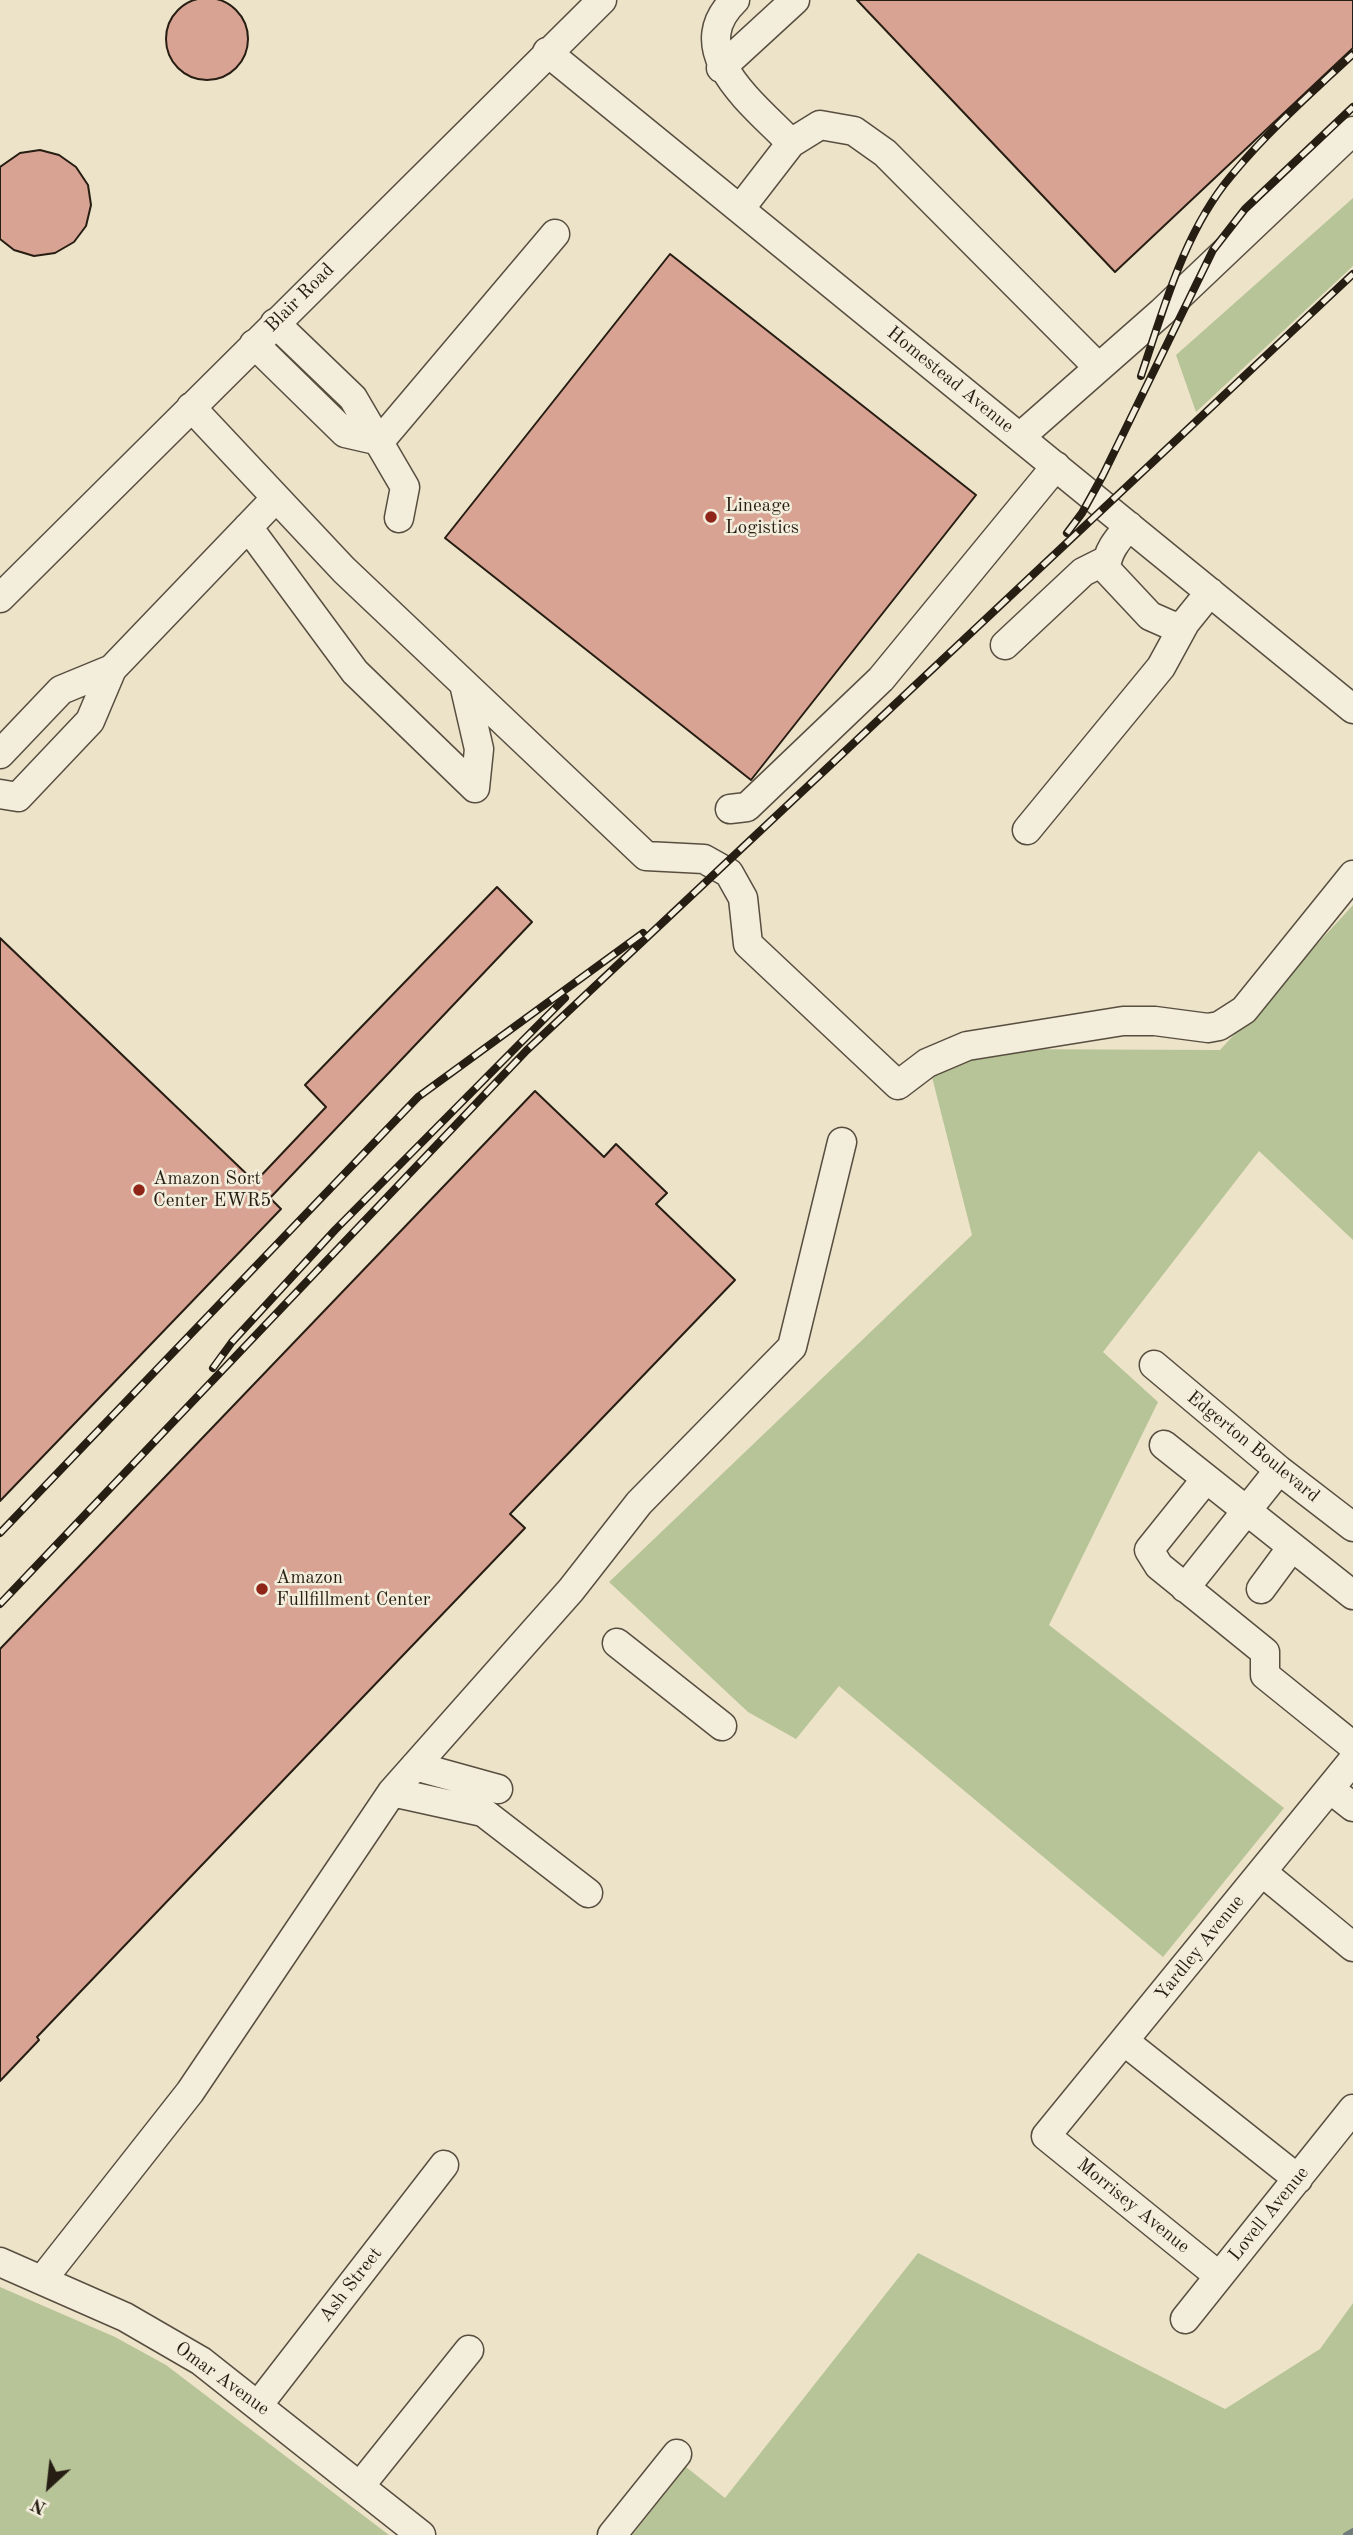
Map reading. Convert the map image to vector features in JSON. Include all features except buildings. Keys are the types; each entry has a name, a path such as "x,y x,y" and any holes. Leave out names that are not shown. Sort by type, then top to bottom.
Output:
{"street":[{"name":"Blair Road","path":"0,598 602,0"},
{"path":"735,0 725,9 714,39 721,68 791,143"},
{"path":"721,68 795,0"},
{"name":"Homestead Avenue","path":"547,52 1353,709"},
{"path":"740,209 791,143 820,125 854,131 885,153 1097,366"},
{"path":"1020,437 1097,366 1162,312 1353,131"},
{"path":"380,441 555,234"},
{"path":"275,323 353,398 405,486 399,518"},
{"path":"254,344 345,433 380,441"},
{"path":"191,407 344,570 646,856 704,859 729,873 743,898 748,944 898,1086 927,1063 967,1046 1123,1021 1155,1021 1208,1028 1219,1026 1244,1010 1353,875"},
{"path":"730,809 747,807 876,685 1056,466"},
{"path":"0,794 18,797 90,721 111,669 276,498"},
{"path":"1005,645 1083,572 1107,559 1129,526"},
{"path":"248,527 355,672 475,788 479,749 464,684"},
{"path":"1107,559 1106,569 1112,578 1150,616 1175,627 1185,623"},
{"path":"1027,830 1161,667 1185,623 1210,592"},
{"path":"0,754 61,690 111,669"},
{"path":"42,2280 190,2092 392,1792 571,1590 639,1503 792,1347 842,1142"},
{"name":"Edgerton Boulevard","path":"1154,1365 1279,1470 1353,1527"},
{"path":"1164,1445 1353,1595"},
{"path":"1185,1588 1279,1470"},
{"path":"1206,1479 1149,1550 1159,1566 1265,1652 1265,1675 1353,1746"},
{"path":"1261,1589 1292,1547"},
{"path":"617,1643 722,1726"},
{"name":"Yardley Avenue","path":"1046,2136 1353,1760"},
{"path":"415,1766 498,1789"},
{"path":"1330,1788 1353,1807"},
{"path":"392,1792 483,1812 588,1893"},
{"path":"1262,1872 1350,1939"},
{"path":"1124,2041 1298,2179"},
{"name":"Lovell Avenue","path":"1185,2319 1353,2109"},
{"name":"Morrisey Avenue","path":"1046,2136 1219,2276"},
{"name":"Ash Street","path":"259,2404 444,2165"},
{"name":"Omar Avenue","path":"0,2262 125,2317 177,2346 259,2404 421,2535"},
{"path":"360,2486 469,2350"},
{"path":"612,2535 677,2454"}],"green space":[{"path":"1353,198 1353,266 1196,412 1176,355"},
{"path":"1353,905 1353,1240 1259,1151 1103,1352 1158,1402 1049,1625 1284,1808 1163,1957 839,1686 796,1739 748,1712 609,1582 972,1235 932,1077 985,1049 1220,1050"},
{"path":"918,2253 1225,2409 1320,2349 1353,2303 1353,2535 632,2535 686,2467 725,2498"},
{"path":"0,2287 115,2337 166,2365 389,2535 0,2535"}],"waterway":[{"path":"1346,2535 1353,2531"}],"railway":[{"path":"1141,376 1177,272 1200,221 1215,198 1260,143 1353,54"},
{"path":"1067,533 1082,513 1103,475 1213,250 1245,209 1353,107"},
{"path":"0,1604 527,1050 1353,274"},
{"path":"0,1533 418,1097 643,933"},
{"path":"213,1368 232,1342 335,1230 565,998"}],"place":[{"name":"Lineage Logistics","path":"711,517"},
{"name":"Amazon Sort Center EWR5","path":"139,1190"},
{"name":"Amazon Fullfillment Center","path":"262,1589"}]}
